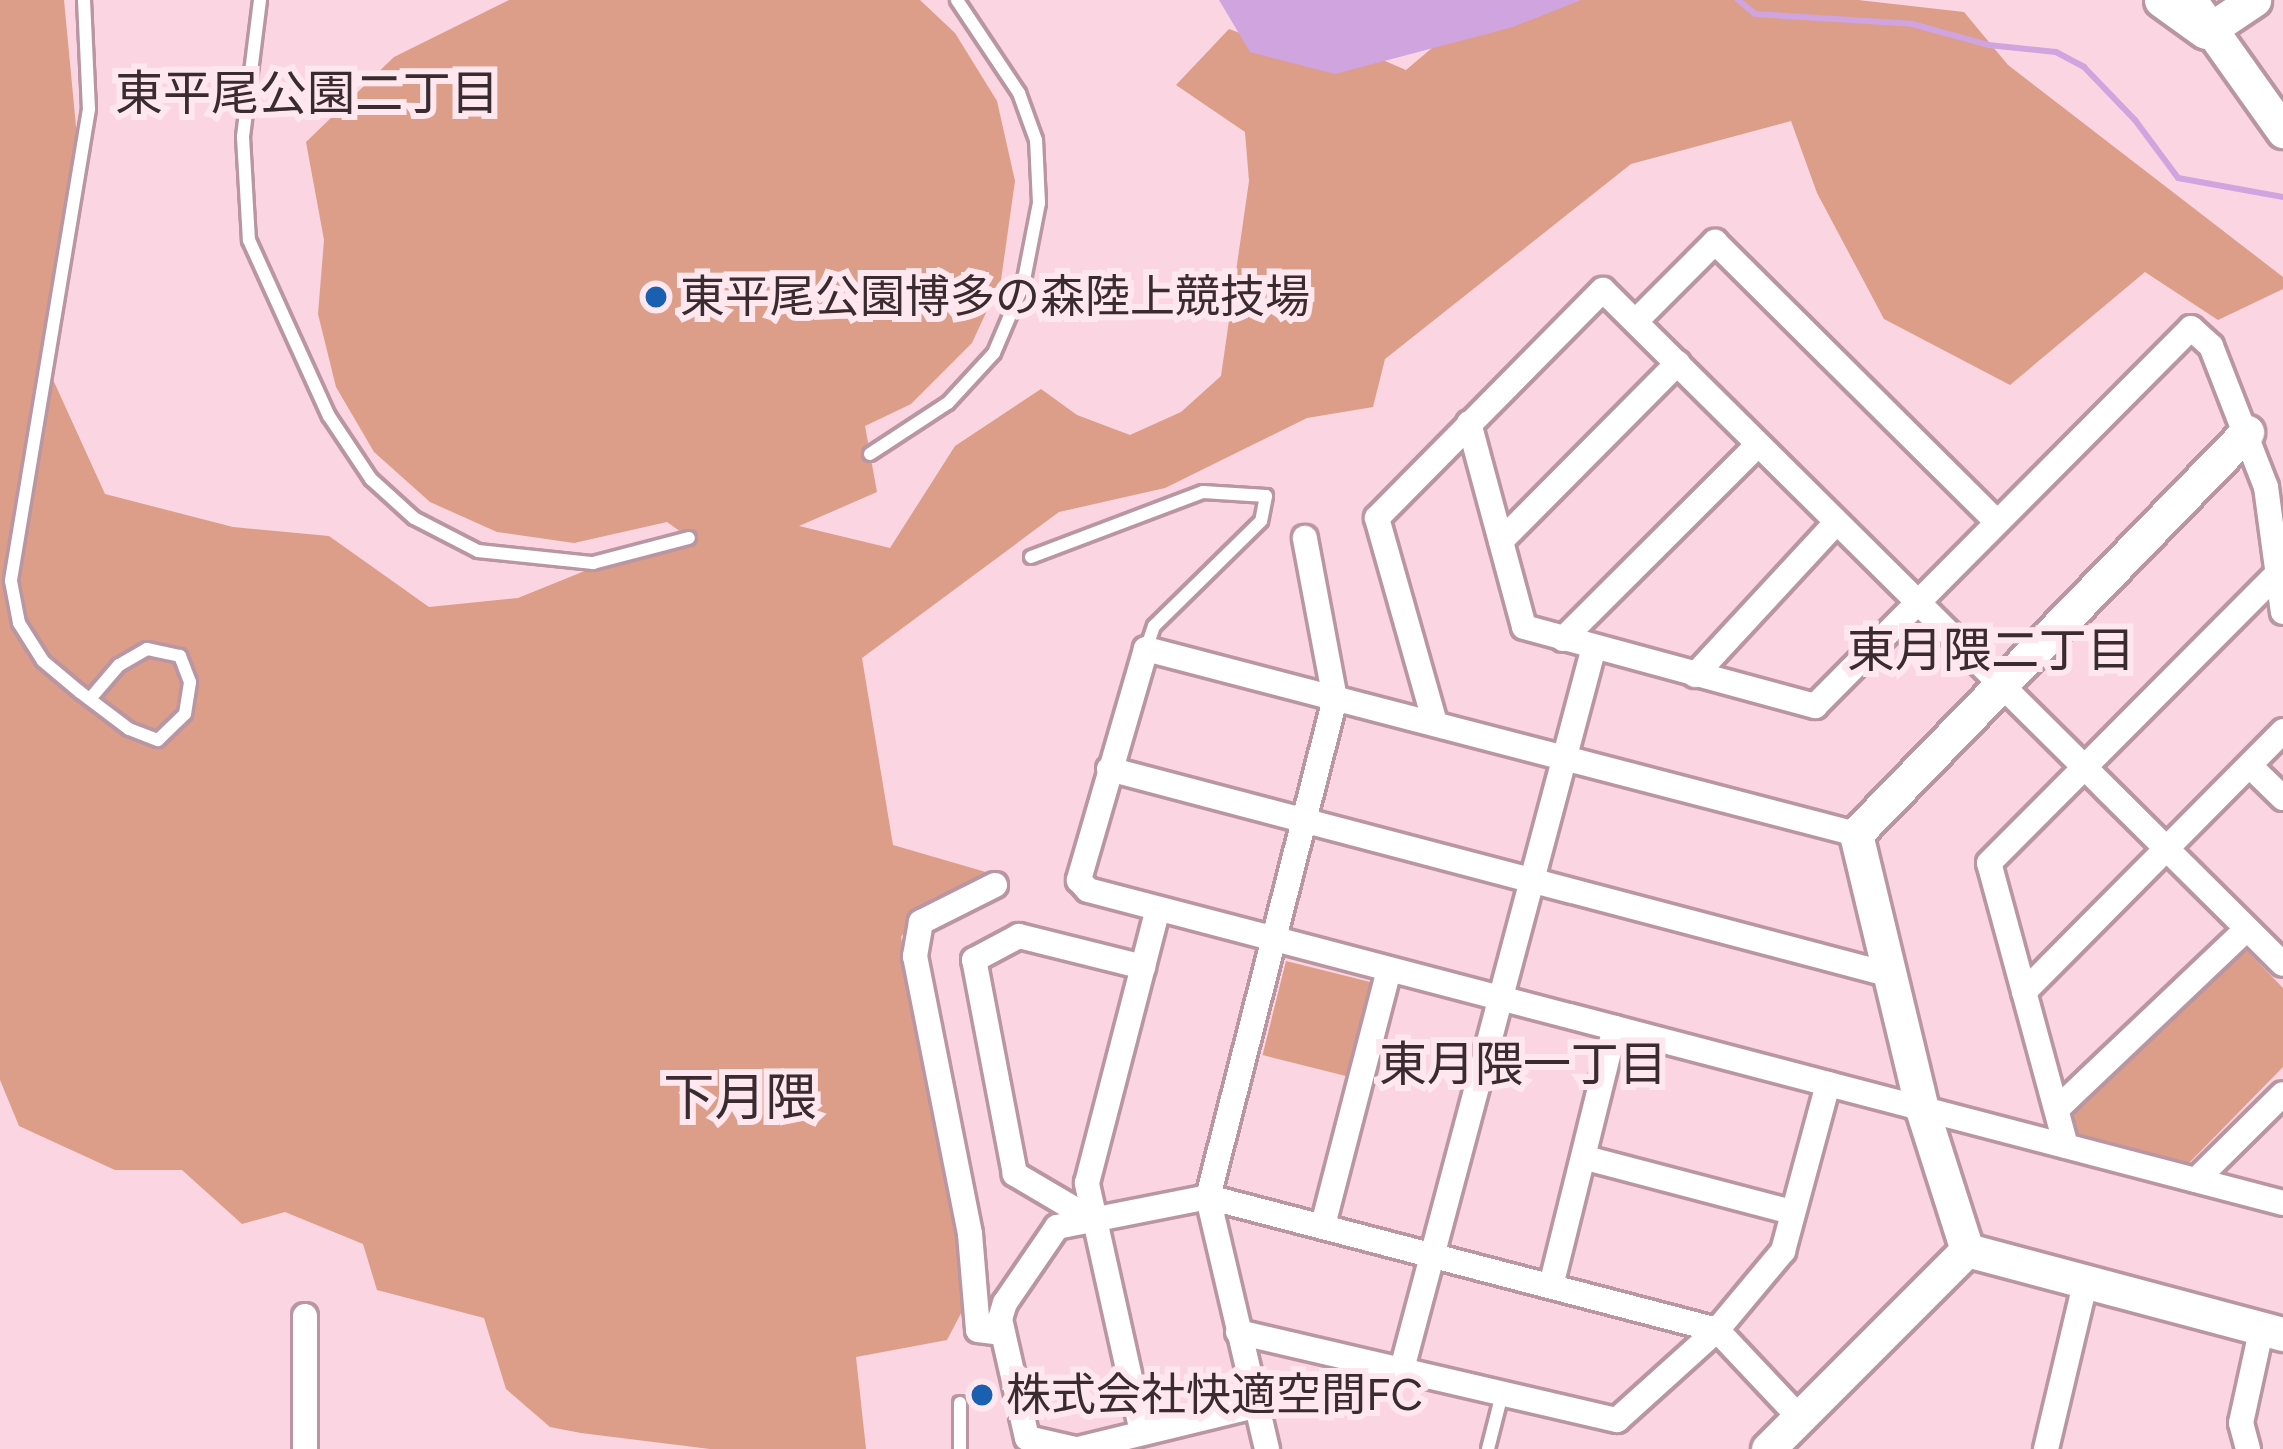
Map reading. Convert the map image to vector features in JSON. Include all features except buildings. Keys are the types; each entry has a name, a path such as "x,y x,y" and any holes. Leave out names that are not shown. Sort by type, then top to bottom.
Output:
{"street":[{"path":"2161,0 2206,32"},
{"path":"2190,0 2206,32 2283,131"},
{"path":"2206,32 2254,0"},
{"path":"1636,321 1715,242 1997,522"},
{"path":"1435,724 1377,518 1603,290 2083,771 2283,964"},
{"path":"1469,423 1524,627 1815,706 2191,328 2211,346 2266,487 2283,612"},
{"path":"1501,541 1678,363"},
{"path":"1856,834 2246,432"},
{"path":"1562,639 1757,446"},
{"path":"1695,675 1836,523"},
{"path":"1267,1449 1208,1197 1336,699 1305,538"},
{"path":"2066,1146 1989,863 2277,574"},
{"path":"1402,1369 1594,647"},
{"path":"1856,834 1564,762 1146,649 1079,880 1088,890 1158,909 2283,1203"},
{"path":"2024,992 2169,852 2283,731"},
{"path":"2250,766 2283,798"},
{"path":"1109,770 1305,826 1887,974"},
{"path":"1856,834 1922,1108 1967,1250"},
{"path":"994,885 921,922 915,956 970,1234 978,1330 1004,1333"},
{"path":"1142,1432 1088,1183 1158,909"},
{"path":"2057,1109 2247,929"},
{"path":"1094,1220 1015,1174 974,960 1019,936 1143,967"},
{"path":"1323,1225 1389,969"},
{"path":"1551,1286 1616,1028"},
{"path":"1238,1332 1617,1420 1718,1330 1784,1251 1828,1084"},
{"path":"2196,1180 2283,1094"},
{"path":"1586,1158 1792,1212"},
{"path":"1255,1406 1076,1449 1027,1438 1004,1333 1005,1303 1058,1227 1208,1197 1718,1330 1799,1417"},
{"path":"1967,1250 2272,1331 2240,1423 2248,1449"},
{"path":"1768,1449 1967,1250"},
{"path":"2046,1449 2085,1284"},
{"path":"304,1316 305,1449"}],"lane":[{"path":"84,0 88,110 11,581 20,623 43,661 90,699 158,740 185,714 190,682 180,656 147,649 119,665 90,699"},
{"path":"260,0 243,136 250,240 329,416 371,478 414,518 478,551 593,563 689,538"},
{"path":"870,454 964,386 994,353 1024,285 1039,203 1036,140 1019,93 957,0"},
{"path":"1031,557 1203,492 1266,496 1261,521 1154,626 1146,649"},
{"path":"1489,1449 1502,1394"},
{"path":"960,1403 960,1449"}],"shaded area":[{"path":"0,0 64,0 81,179 45,362 105,494 233,527 329,536 429,607 518,598 681,532 667,522 574,543 497,532 430,502 374,452 336,387 318,314 324,240 306,142 394,57 509,0 920,0 955,33 997,101 1015,181 1001,280 972,343 911,404 865,426 877,492 799,526 890,548 955,446 1041,389 1077,415 1130,435 1181,412 1221,376 1249,181 1245,132 1176,85 1229,29 1306,57 1364,52 1406,70 1471,15 1576,0 1858,0 1964,12 2008,65 2283,277 2283,289 2218,320 2145,272 2010,385 1884,319 1817,193 1791,121 1631,164 1385,359 1373,407 1307,418 1165,488 1059,512 862,658 893,845 996,875 918,915 901,937 968,1300 947,1340 856,1357 866,1449 710,1449 581,1433 550,1427 506,1389 484,1318 377,1290 363,1244 285,1212 242,1224 182,1170 115,1170 19,1126 0,1080"},
{"path":"1219,0 1581,0 1513,27 1335,74 1250,52"},
{"path":"2242,946 2283,988 2283,1067 2188,1164 2081,1140 2071,1114"},
{"path":"1286,961 1374,983 1351,1077 1263,1055"}],"waterway":[{"path":"1738,0 1755,14 1912,24 1988,45 2056,52 2084,67 2135,120 2178,178 2283,197"}],"place":[{"name":"東平尾公園博多の森陸上競技場","path":"656,297"},
{"name":"株式会社快適空間FC","path":"982,1395"}],"district":[{"name":"東平尾公園二丁目","path":"307,94"},
{"name":"東月隈二丁目","path":"1991,651"},
{"name":"東月隈一丁目","path":"1523,1065"},
{"name":"下月隈","path":"740,1098"}]}
